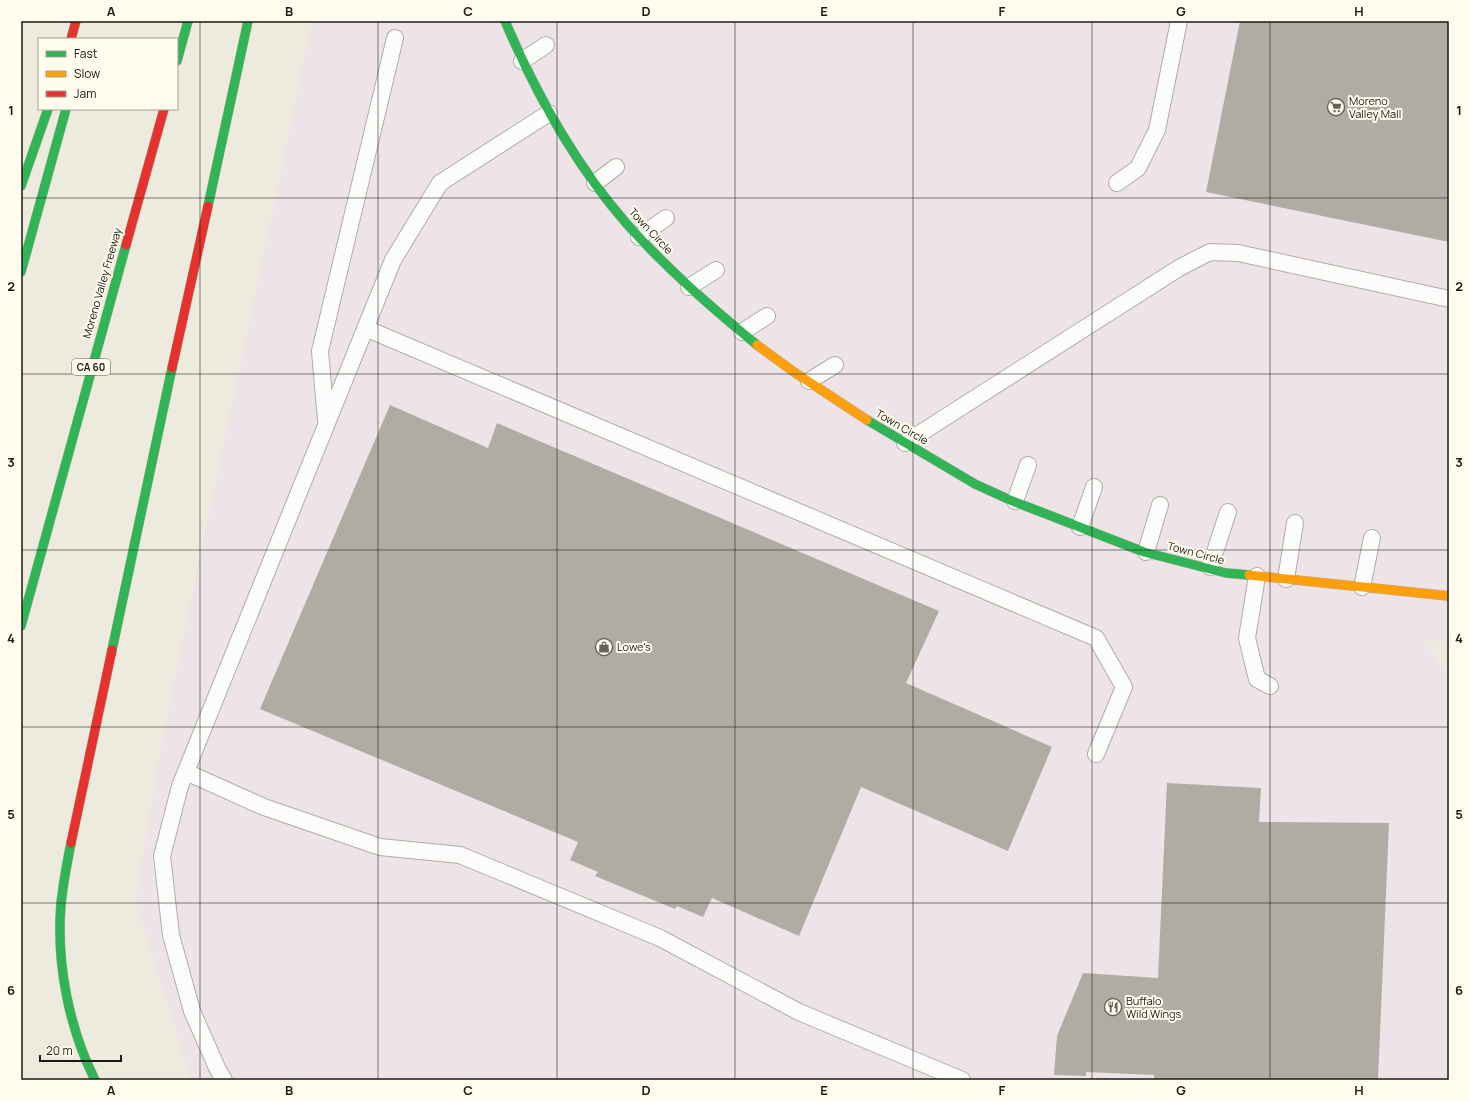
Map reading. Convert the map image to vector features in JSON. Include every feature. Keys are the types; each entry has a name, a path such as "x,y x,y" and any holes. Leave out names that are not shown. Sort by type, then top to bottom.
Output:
{"main road":[{"path":"71,38 76,21"},
{"path":"178,57 188,21"},
{"path":"95,1080 89,1068 73,1023 61,964 62,904 69,855 157,438 248,21"},
{"name":"Town Circle","path":"504,21 522,61 549,113 594,183 626,223 689,287 742,332 861,417 987,490 1146,552 1210,567 1226,573 1449,596"},
{"path":"21,186 48,110"},
{"path":"21,272 66,110"},
{"name":"Moreno Valley Freeway","path":"21,626 164,110"}],"lane":[{"path":"1117,182 1138,168 1157,130 1179,21"},
{"path":"327,423 320,351 395,38"},
{"path":"522,61 546,45"},
{"path":"224,1080 218,1070 192,1011 171,935 162,856 180,786 393,260 440,183 549,113"},
{"path":"594,183 616,167"},
{"path":"639,237 666,218"},
{"path":"905,443 1179,268 1210,252 1238,253 1449,299"},
{"path":"689,287 716,270"},
{"path":"742,332 767,316"},
{"path":"365,328 1096,638 1124,687 1096,754"},
{"path":"809,381 835,364"},
{"path":"1015,501 1028,465"},
{"path":"1080,527 1094,487"},
{"path":"1146,552 1160,505"},
{"path":"1210,567 1228,512"},
{"path":"1286,579 1295,523"},
{"path":"1362,587 1372,538"},
{"path":"1257,576 1247,638 1256,680 1270,686"},
{"path":"186,772 264,807 380,847 460,855 660,938 799,1012 962,1080"}],"shaded area":[{"path":"312,21 1449,21 1449,642 1423,641 1449,675 1449,1080 191,1080 135,900 165,724"}],"building":[{"name":"Moreno Valley Mall","path":"1240,21 1449,21 1449,242 1206,192"},
{"name":"Lowe's","path":"390,405 488,448 497,423 939,611 906,683 1052,747 1008,851 861,787 799,936 712,898 703,917 677,906 675,909 595,876 598,872 570,860 578,842 260,709"},
{"path":"1167,783 1261,788 1259,822 1389,823 1378,1080 1177,1080 1154,1079 1154,1075 1086,1072 1086,1076 1054,1075 1057,1036 1083,973 1158,978"}],"traffic: fast":[{"path":"178,57 188,21"},
{"path":"208,206 248,21"},
{"path":"505,21 543,101 573,152 607,200 641,240 673,271 706,302 757,345"},
{"path":"21,186 48,110"},
{"path":"21,272 66,110"},
{"path":"21,626 126,245"},
{"path":"112,650 172,368"},
{"path":"867,420 975,484 1010,500 1144,552 1226,573 1249,575"},
{"path":"71,843 61,904 60,926 63,972 71,1017 78,1039 95,1080"}],"traffic: slow":[{"path":"757,345 794,372 867,420"},
{"path":"1249,575 1449,596"}],"traffic: jam":[{"path":"71,38 76,21"},
{"path":"126,245 164,110"},
{"path":"172,368 208,206"},
{"path":"71,843 112,650"}],"place":[{"name":"Moreno Valley Mall","path":"1336,107"},
{"name":"Lowe's","path":"604,647"},
{"name":"Buffalo Wild Wings","path":"1113,1007"}]}
